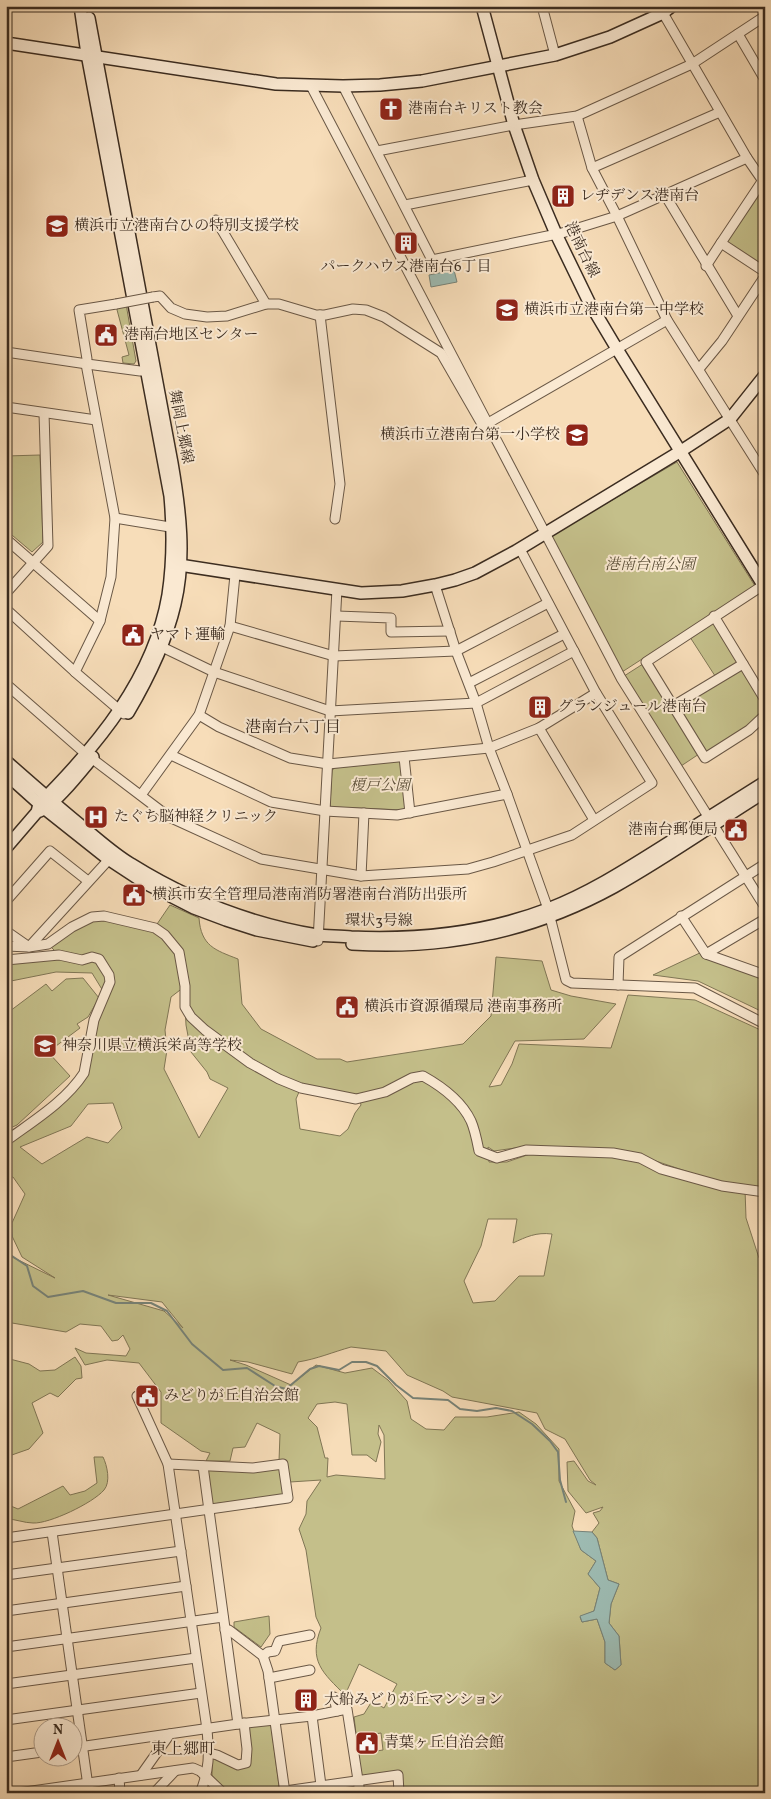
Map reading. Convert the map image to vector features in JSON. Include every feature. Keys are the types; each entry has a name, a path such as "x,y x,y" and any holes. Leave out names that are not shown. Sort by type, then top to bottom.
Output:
{"street":[{"name":"舞岡上郷線","path":"7,846 89,756 146,682 162,647 175,604 176,528 150,371 91,55 80,6"},
{"name":"舞岡上郷線","path":"87,6 91,55"},
{"name":"港南台線","path":"482,6 514,125 533,180 556,234 589,302 764,585"},
{"path":"542,6 555,55"},
{"path":"6,43 251,80 311,86 380,86 422,81 555,55 610,37 668,9 692,64 747,158 764,180 706,266"},
{"path":"377,151 514,125 577,116 692,64 765,16"},
{"path":"738,34 765,80"},
{"path":"311,86 621,678 765,906"},
{"path":"343,86 432,260 556,234 617,216 747,158"},
{"path":"592,168 720,112"},
{"path":"577,116 592,168 667,320 765,474"},
{"path":"405,205 533,180"},
{"path":"665,195 706,266 738,316"},
{"path":"216,220 266,304"},
{"path":"700,370 722,341 765,274 722,243"},
{"path":"75,672 100,621 111,577 115,518 96,420 79,310 160,296 171,308 185,314 206,317 227,316 266,304 279,304 320,315 353,309 366,310 384,317 432,347 445,359 483,426 667,320"},
{"path":"320,315 340,484 334,519"},
{"path":"6,352 150,371"},
{"path":"175,565 361,592 402,591 435,586 475,573 520,549 681,451 730,418 765,374"},
{"path":"6,407 96,420"},
{"path":"6,593 48,546 44,412"},
{"path":"115,518 176,528"},
{"path":"6,539 100,621"},
{"path":"6,684 89,756 169,817 261,860 361,876 468,869 572,835 652,783 596,693 520,549"},
{"name":"舞岡上郷線","path":"123,714 154,645 175,565"},
{"path":"141,795 199,715 230,626 235,575"},
{"path":"764,585 646,662 705,758 749,730 765,716"},
{"path":"435,586 456,651 476,703 489,748 549,913 566,980 572,984 695,988 765,1024"},
{"path":"318,938 337,589"},
{"path":"230,626 334,656 456,651 548,603"},
{"path":"6,610 123,714"},
{"path":"336,616 390,618 391,632 450,630"},
{"path":"714,616 765,700"},
{"path":"469,683 564,634"},
{"path":"162,647 214,672 330,710 476,703 574,651"},
{"path":"674,706 743,664"},
{"path":"199,715 219,727 290,758 328,764 489,748 539,728 596,693"},
{"path":"539,728 594,820"},
{"path":"171,755 271,802 324,811 410,813 507,794"},
{"path":"404,757 410,813"},
{"name":"環状3号線","path":"6,761 44,805"},
{"name":"環状3号線","path":"6,774 112,856 198,900 250,919 318,938 410,938 458,933 549,913 765,792"},
{"name":"環状3号線","path":"711,821 765,782"},
{"path":"361,876 364,813"},
{"path":"6,901 50,851 88,882"},
{"path":"29,947 112,856"},
{"path":"618,985 619,957 765,864"},
{"path":"6,946 29,947 48,944 72,927 92,917 104,916 156,928 179,952 185,986 185,1007 191,1017 250,1063 279,1079 301,1088 356,1099 385,1092 412,1078 423,1076 446,1092 465,1112 472,1122 479,1151 497,1158 526,1150 608,1153 640,1158 662,1169 722,1186 765,1192"},
{"path":"681,916 706,954 765,975"},
{"path":"706,954 765,919"},
{"path":"6,931 29,947"},
{"path":"6,960 59,955 82,960 92,957 99,959 109,975 110,982 94,1020 84,1073 65,1097 9,1139 11,1143 6,1149"},
{"path":"137,1396 168,1464 176,1514 207,1729 209,1753 206,1777 200,1793"},
{"path":"6,1538 288,1498 283,1464 252,1468 168,1464"},
{"path":"203,1466 225,1630 241,1724 248,1749 246,1763 238,1765 209,1753"},
{"path":"52,1532 90,1793"},
{"path":"6,1575 181,1551"},
{"path":"6,1611 186,1586"},
{"path":"6,1647 224,1617"},
{"path":"225,1630 229,1630 258,1650 263,1656 269,1678 285,1792 322,1790 359,1780 398,1775 399,1793"},
{"path":"263,1656 268,1652 275,1651 279,1641 310,1635"},
{"path":"6,1684 196,1658"},
{"path":"269,1678 310,1670"},
{"path":"6,1720 201,1693"},
{"path":"334,1697 337,1711"},
{"path":"83,1746 275,1719 312,1716 347,1709 360,1793"},
{"path":"312,1716 322,1790"},
{"path":"141,1775 170,1734"},
{"path":"6,1757 32,1753"},
{"path":"18,1793 192,1768 200,1771 223,1793"},
{"path":"154,1793 174,1771"},
{"path":"118,1778 120,1792"}],"green space":[{"path":"765,184 765,272 721,243"},
{"path":"126,304 136,361 134,364 123,363 122,357 129,355 116,306"},
{"path":"40,455 43,542 32,552 6,530 6,456"},
{"name":"港南台南公園","path":"677,462 755,586 622,672 549,537"},
{"path":"714,616 765,700 765,715 705,758 702,752 678,768 621,678 646,662 674,706 717,679 688,634"},
{"name":"榎戸公園","path":"399,761 401,763 406,806 404,810 332,807 330,805 332,770 335,768"},
{"path":"170,905 199,918 200,927 206,941 222,953 238,959 242,1004 261,1029 317,1059 340,1059 347,1062 463,1044 491,1016 496,957 542,961 551,990 571,996 616,1004 584,1039 515,1041 489,1087 501,1085 512,1064 519,1044 611,1048 628,995 695,1000 765,1032 765,1192 753,1190 748,1185 718,1182 641,1156 617,1152 545,1148 515,1148 494,1151 488,1147 489,1162 507,1162 530,1154 613,1153 640,1158 661,1169 702,1181 745,1189 746,1218 759,1258 765,1255 765,1330 762,1329 765,1349 765,1793 402,1793 401,1772 365,1777 361,1775 354,1717 364,1714 372,1701 384,1708 397,1684 359,1664 345,1695 324,1673 317,1658 317,1639 321,1628 316,1617 306,1550 299,1529 306,1514 307,1501 321,1480 290,1482 286,1460 279,1461 280,1434 257,1423 245,1447 233,1448 230,1461 206,1461 210,1453 201,1451 161,1423 161,1392 139,1363 107,1360 85,1365 75,1348 86,1353 126,1356 130,1349 123,1335 118,1340 112,1341 101,1326 80,1324 66,1332 6,1322 6,1254 55,1278 22,1257 12,1236 12,1223 25,1194 13,1177 6,1177 6,1133 24,1124 13,1136 70,1096 83,1074 95,1018 109,986 103,991 92,973 56,972 6,982 6,960 59,955 48,944 72,927 104,916 155,927","holes":["184,987 186,1025 191,1052 207,1072 210,1079 228,1088 199,1138 164,1069 167,1050 165,1030 171,997","302,1085 359,1097 361,1105 348,1129 340,1136 300,1129 296,1099","113,1103 122,1128 108,1143 87,1137 42,1164 20,1147 71,1126 88,1104","488,1219 517,1219 513,1243 536,1234 552,1234 544,1276 519,1276 495,1301 473,1303 464,1281 481,1246","108,1295 162,1302 183,1328 164,1311","351,1347 386,1351 407,1375 452,1397 537,1413 545,1429 565,1439 590,1480 596,1485 588,1481 574,1461 567,1462 568,1491 586,1513 603,1507 600,1511 593,1513 599,1523 592,1532 597,1538 608,1580 619,1584 611,1604 609,1623 619,1636 621,1665 615,1670 605,1663 605,1642 597,1619 582,1622 580,1617 594,1611 600,1588 588,1574 596,1561 581,1550 572,1526 575,1511 559,1481 559,1449 536,1424 519,1412 487,1417 455,1417 444,1430 426,1429 411,1419 407,1401 388,1380 372,1368 345,1373 316,1365 291,1385 230,1360 248,1362 292,1374 298,1362","335,1402 347,1404 352,1455 367,1455 376,1462 381,1442 378,1434 379,1425 384,1435 385,1479 336,1475 327,1477 328,1458 325,1458 317,1427 308,1418 317,1404","381,1733 383,1750 363,1753 361,1736"]},
{"path":"704,951 765,975 765,1013 698,981 653,975"},
{"name":"神奈川県立横浜栄高等学校","path":"83,978 99,998 88,1017 77,1024 80,1028 48,1052 70,1076 17,1125 6,1130 6,1014 46,984 52,991 66,979"},
{"path":"75,1357 81,1366 82,1378 76,1379 58,1397 50,1393 32,1403 43,1433 29,1449 6,1457 6,1441 11,1436 6,1430 6,1358 29,1364 40,1371 55,1370"},
{"path":"94,1457 103,1457 108,1478 104,1490 91,1501 60,1516 40,1522 30,1523 6,1519 6,1504 18,1509 63,1486 70,1495 85,1491 97,1483"},
{"path":"280,1468 284,1493 282,1496 212,1504 207,1470 249,1472"},
{"path":"269,1616 270,1634 261,1647 234,1627 234,1622"},
{"path":"266,1723 271,1725 280,1793 228,1793 212,1777 212,1759 216,1758 248,1764 248,1731 251,1726"}],"water":[{"path":"454,270 457,282 431,287 429,275"},
{"path":"573,1531 592,1532 597,1538 608,1580 619,1584 611,1604 609,1623 619,1636 621,1665 615,1670 605,1663 605,1642 597,1619 582,1622 580,1616 594,1611 600,1588 588,1574 596,1561 581,1550"}],"waterway":[{"path":"6,1219 9,1222 12,1236 6,1252"},
{"path":"6,1252 27,1266 33,1286 48,1297 83,1291 116,1303 151,1303 167,1311 192,1344 223,1370 247,1368 275,1386 286,1389 310,1369 319,1366 339,1370 352,1362 366,1362 377,1366 396,1385 413,1398 448,1400 460,1409 477,1411 496,1408 512,1411 532,1424 550,1441 558,1452 560,1480 566,1502"}],"place":[{"name":"港南台キリスト教会","path":"391,109"},
{"name":"レヂデンス港南台","path":"563,196"},
{"name":"横浜市立港南台ひの特別支援学校","path":"57,226"},
{"name":"パークハウス港南台6丁目","path":"406,243"},
{"name":"横浜市立港南台第一中学校","path":"507,310"},
{"name":"港南台地区センター","path":"106,335"},
{"name":"横浜市立港南台第一小学校","path":"577,435"},
{"name":"ヤマト運輸","path":"133,635"},
{"name":"グランジュール港南台","path":"540,707"},
{"name":"たぐち脳神経クリニック","path":"96,817"},
{"name":"港南台郵便局","path":"736,830"},
{"name":"横浜市安全管理局港南消防署港南台消防出張所","path":"134,895"},
{"name":"横浜市資源循環局 港南事務所","path":"347,1007"},
{"name":"神奈川県立横浜栄高等学校","path":"45,1046"},
{"name":"みどりが丘自治会館","path":"147,1396"},
{"name":"大船みどりが丘マンション","path":"306,1700"},
{"name":"青葉ヶ丘自治会館","path":"367,1743"}],"district":[{"name":"港南台六丁目","path":"293,728"},
{"name":"東上郷町","path":"183,1750"}]}
